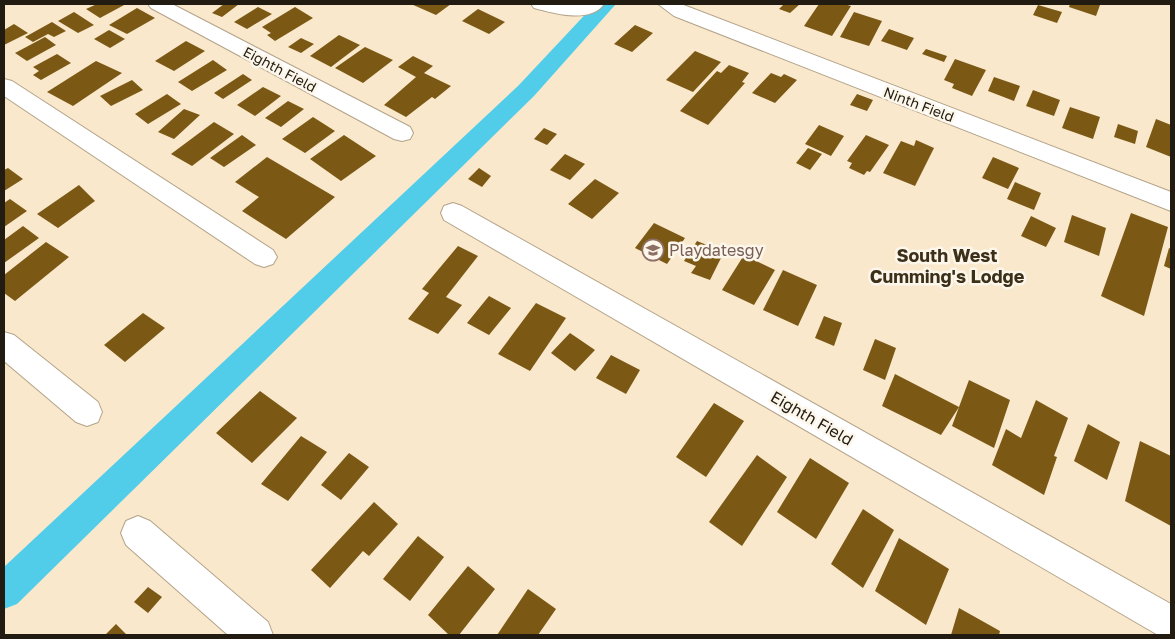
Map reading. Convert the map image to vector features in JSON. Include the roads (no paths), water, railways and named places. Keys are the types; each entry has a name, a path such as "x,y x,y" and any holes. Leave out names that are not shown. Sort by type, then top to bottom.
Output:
{"street":[{"name":"Eighth Field","path":"158,4 402,133"},
{"path":"541,4 573,11 594,4"},
{"name":"Ninth Field","path":"668,4 681,12 1171,202"},
{"path":"4,86 264,258"},
{"name":"Eighth Field","path":"453,213 1171,623"},
{"path":"4,344 87,412"},
{"path":"138,533 255,635"}],"waterway":[{"path":"4,591 526,91 606,4"}],"place":[{"name":"Playdatesgy","path":"653,250"}],"district":[{"name":"South West Cumming's Lodge","path":"947,265"}]}
